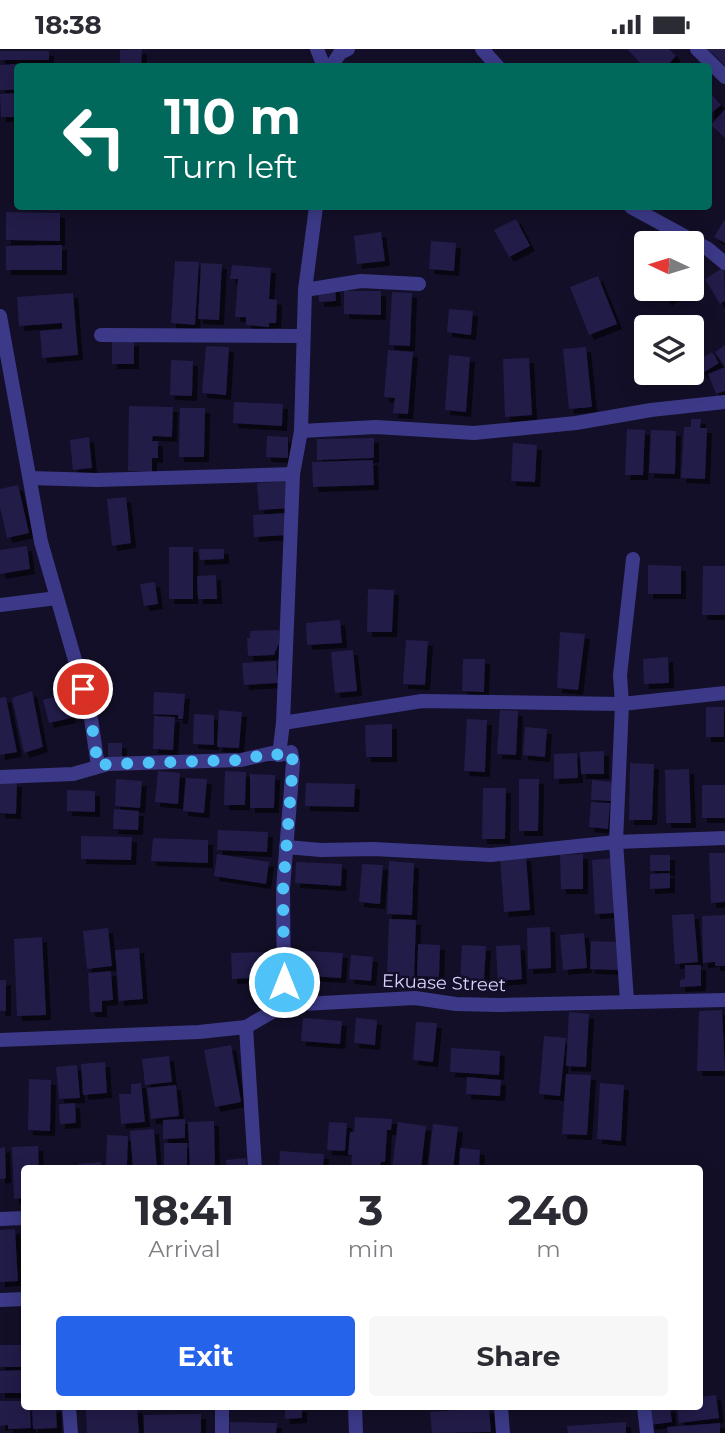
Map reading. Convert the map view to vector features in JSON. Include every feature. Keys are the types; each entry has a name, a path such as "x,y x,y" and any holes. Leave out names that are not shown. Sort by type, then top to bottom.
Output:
{"street":[{"path":"334,63 340,53 348,49"},
{"path":"482,49 494,63"},
{"path":"697,49 711,63"},
{"path":"712,64 725,77"},
{"path":"279,755 283,723 293,474 301,431 305,290 316,210"},
{"path":"636,210 708,249 725,263"},
{"path":"305,290 360,281 419,284"},
{"path":"0,316 41,543 90,712 98,766"},
{"path":"100,335 302,336"},
{"path":"301,431 376,427 474,433 576,423 651,410 725,402"},
{"path":"30,478 97,480 293,474"},
{"path":"627,1002 616,842 622,703 620,675 633,559"},
{"path":"0,605 57,597"},
{"path":"283,723 422,701 622,703 725,694"},
{"path":"0,777 73,775 108,764 241,760 291,752 293,763 283,890 284,1005"},
{"path":"286,847 491,855 616,842 725,838"},
{"name":"Ekuase Street","path":"0,1040 199,1032 246,1027 284,1005 415,998 456,1004 499,1005 725,1000"},
{"path":"246,1027 255,1165"},
{"path":"0,1219 21,1218"},
{"path":"0,1300 21,1299"},
{"path":"69,1410 71,1433"},
{"path":"222,1410 222,1433"},
{"path":"355,1410 356,1433"},
{"path":"501,1410 503,1433"},
{"path":"644,1410 647,1433"}],"building":[{"path":"142,49 141,63 120,63 120,50"},
{"path":"627,49 669,49 676,56 670,63 640,63"},
{"path":"708,49 725,49 725,66"},
{"path":"0,51 49,51 49,60 0,60"},
{"path":"14,64 14,90 0,90 0,65"},
{"path":"14,93 14,117 1,117 0,94"},
{"path":"712,94 721,105 712,112"},
{"path":"725,109 725,138 712,124"},
{"path":"6,212 60,213 60,241 6,240"},
{"path":"516,219 530,246 509,257 494,230"},
{"path":"725,219 725,243 714,237"},
{"path":"381,232 385,261 357,264 354,236"},
{"path":"431,241 456,243 454,271 429,269"},
{"path":"62,245 62,270 6,270 6,246"},
{"path":"175,261 199,262 195,325 171,323"},
{"path":"201,263 222,264 219,320 198,319"},
{"path":"232,265 271,268 269,299 277,300 276,323 269,323 269,327 246,325 246,317 235,317 238,279 230,279"},
{"path":"724,267 725,301 720,304 705,279"},
{"path":"598,276 617,324 589,335 570,287"},
{"path":"318,286 335,286 336,301 319,302"},
{"path":"344,291 381,291 381,315 344,314"},
{"path":"392,292 412,293 410,346 389,345"},
{"path":"73,293 78,355 42,358 40,331 62,329 62,323 19,326 17,297"},
{"path":"449,309 473,311 471,335 447,332"},
{"path":"112,341 134,341 134,364 112,364"},
{"path":"725,345 725,367 715,352"},
{"path":"206,346 229,347 226,395 202,393"},
{"path":"586,347 592,407 569,409 563,349"},
{"path":"388,350 413,352 408,414 393,413 395,398 384,397"},
{"path":"712,352 719,363 704,372 704,357"},
{"path":"449,355 470,357 466,412 445,410"},
{"path":"529,358 532,415 505,417 503,359"},
{"path":"171,360 193,361 192,396 170,395"},
{"path":"725,367 725,391 716,394 708,374"},
{"path":"234,402 283,404 282,426 233,423"},
{"path":"129,406 173,407 172,437 153,436 152,441 158,441 158,458 152,458 152,472 128,471"},
{"path":"180,408 205,408 204,457 179,457"},
{"path":"691,419 701,419 700,428 707,428 705,479 681,478 684,427 691,427"},
{"path":"627,429 645,430 643,475 625,475"},
{"path":"651,430 676,431 675,474 649,473"},
{"path":"267,436 288,437 288,458 266,457"},
{"path":"89,437 92,468 73,470 70,440"},
{"path":"374,438 374,458 317,460 317,439"},
{"path":"513,443 537,445 535,482 511,481"},
{"path":"373,460 374,485 313,487 312,462"},
{"path":"290,481 291,508 259,510 257,483"},
{"path":"18,485 29,533 7,538 0,507 0,489"},
{"path":"126,497 131,543 112,546 107,499"},
{"path":"286,513 287,535 254,537 253,515"},
{"path":"27,546 30,569 0,574 0,550"},
{"path":"169,547 193,547 193,599 169,599"},
{"path":"199,549 224,549 224,559 200,560"},
{"path":"648,565 681,566 681,594 648,594"},
{"path":"703,566 725,566 725,615 702,615"},
{"path":"216,575 217,599 198,599 197,576"},
{"path":"155,582 158,604 144,606 140,584"},
{"path":"368,589 394,590 392,632 367,632"},
{"path":"340,620 342,643 307,645 306,623"},
{"path":"279,630 279,643 274,655 248,656 247,638 250,638 250,631"},
{"path":"560,632 585,634 578,690 557,688"},
{"path":"406,640 428,641 425,685 403,684"},
{"path":"353,650 357,691 335,693 331,652"},
{"path":"668,657 669,683 644,684 643,659"},
{"path":"463,659 485,659 484,692 462,691"},
{"path":"276,661 278,683 244,685 242,663"},
{"path":"32,691 43,747 24,753 12,698"},
{"path":"154,692 185,694 183,719 178,719 178,715 153,714"},
{"path":"65,694 71,718 49,723 43,700"},
{"path":"6,697 17,752 0,755 0,698"},
{"path":"706,707 724,707 724,737 706,737"},
{"path":"219,710 242,712 239,748 217,747"},
{"path":"500,710 518,711 516,755 497,754"},
{"path":"194,714 214,715 214,745 193,744"},
{"path":"154,716 175,717 173,750 153,749"},
{"path":"467,719 487,720 485,772 464,771"},
{"path":"392,724 392,757 366,757 365,725"},
{"path":"525,727 547,729 545,757 523,755"},
{"path":"108,743 122,743 122,757 108,757"},
{"path":"604,751 604,774 581,774 580,752"},
{"path":"577,753 578,778 554,779 554,754"},
{"path":"630,763 654,764 652,820 629,820"},
{"path":"689,769 691,823 666,823 665,770"},
{"path":"158,771 180,773 178,804 155,802"},
{"path":"225,771 246,772 245,805 224,805"},
{"path":"250,774 275,775 274,808 250,808"},
{"path":"186,778 207,779 204,813 183,811"},
{"path":"116,779 142,781 140,808 115,806"},
{"path":"519,779 539,779 538,831 519,831"},
{"path":"592,780 613,782 612,801 591,800"},
{"path":"0,782 17,782 16,814 0,813"},
{"path":"306,783 355,784 354,807 305,806"},
{"path":"702,785 725,785 725,818 702,818"},
{"path":"483,788 506,788 505,839 482,839"},
{"path":"67,790 95,791 95,812 67,811"},
{"path":"591,802 610,803 608,829 589,827"},
{"path":"114,809 139,811 138,830 113,829"},
{"path":"218,830 268,832 267,852 217,850"},
{"path":"81,836 132,837 131,860 81,859"},
{"path":"153,838 208,840 208,863 151,861"},
{"path":"709,853 725,853 725,902 711,903"},
{"path":"217,854 269,862 266,884 214,876"},
{"path":"583,854 583,889 561,889 560,855"},
{"path":"650,855 670,855 670,871 650,871"},
{"path":"526,856 530,910 504,912 500,858"},
{"path":"612,858 616,913 595,914 592,860"},
{"path":"389,861 414,863 412,915 387,914"},
{"path":"296,862 342,864 341,886 295,883"},
{"path":"362,864 383,865 380,904 359,902"},
{"path":"670,873 670,888 650,889 650,874"},
{"path":"694,914 698,962 675,964 672,915"},
{"path":"725,915 725,966 715,966 715,962 703,963 702,916"},
{"path":"389,919 416,920 414,981 387,980"},
{"path":"550,927 551,968 528,969 527,928"},
{"path":"108,928 112,966 87,969 83,931"},
{"path":"584,933 587,968 563,970 560,935"},
{"path":"42,937 46,1015 17,1016 14,939"},
{"path":"591,941 619,942 618,970 590,969"},
{"path":"418,944 440,945 439,977 417,976"},
{"path":"462,945 486,946 484,980 460,979"},
{"path":"520,945 522,979 498,981 496,946"},
{"path":"139,948 143,999 119,1001 115,950"},
{"path":"291,950 343,953 341,978 290,975"},
{"path":"267,952 268,977 232,979 231,953"},
{"path":"351,955 373,957 371,981 349,979"},
{"path":"685,965 701,965 701,986 680,987 680,980 685,979"},
{"path":"111,971 113,1000 102,1001 102,1012 90,1012 88,973"},
{"path":"0,980 6,980 6,1011 0,1011"},
{"path":"722,1010 725,1071 697,1071 699,1011"},
{"path":"569,1012 589,1014 586,1067 566,1066"},
{"path":"303,1018 342,1021 340,1044 301,1041"},
{"path":"356,1018 377,1020 375,1045 354,1043"},
{"path":"416,1022 437,1023 433,1062 413,1060"},
{"path":"544,1036 566,1038 560,1096 539,1094"},
{"path":"231,1045 241,1102 215,1107 204,1050"},
{"path":"451,1048 500,1051 499,1075 450,1072"},
{"path":"169,1056 172,1082 145,1085 142,1059"},
{"path":"105,1062 107,1093 83,1095 81,1064"},
{"path":"77,1065 80,1098 59,1099 56,1067"},
{"path":"566,1074 591,1075 587,1135 562,1134"},
{"path":"467,1077 501,1080 500,1096 466,1094"},
{"path":"29,1079 51,1080 50,1131 28,1130"},
{"path":"141,1083 145,1122 121,1124 119,1094 131,1094 131,1084"},
{"path":"600,1083 624,1085 621,1141 597,1139"},
{"path":"176,1085 179,1116 151,1119 147,1088"},
{"path":"75,1103 76,1123 60,1124 59,1104"},
{"path":"355,1117 392,1119 391,1130 387,1130 385,1162 381,1162 381,1165 351,1165 352,1155 348,1155 350,1132 354,1132"},
{"path":"185,1119 185,1138 163,1139 163,1120"},
{"path":"214,1121 215,1165 190,1165 188,1122"},
{"path":"329,1122 347,1123 345,1151 327,1150"},
{"path":"398,1122 426,1126 421,1165 393,1165"},
{"path":"433,1124 458,1127 453,1165 428,1165"},
{"path":"154,1129 157,1165 133,1165 130,1131"},
{"path":"107,1135 128,1136 127,1165 106,1165"},
{"path":"164,1143 187,1143 187,1165 164,1165"},
{"path":"38,1146 39,1165 21,1165 21,1198 14,1199 12,1147"},
{"path":"5,1147 6,1178 0,1179 0,1148"},
{"path":"460,1148 480,1150 479,1165 459,1165"},
{"path":"280,1151 324,1154 323,1165 279,1165"},
{"path":"246,1158 247,1165 227,1165 226,1160"},
{"path":"101,1162 101,1165 78,1165"},
{"path":"15,1229 18,1281 0,1282 0,1230"},
{"path":"0,1345 21,1345 21,1367 0,1367"},
{"path":"21,1370 21,1393 0,1393 0,1371"},
{"path":"716,1395 719,1418 679,1423 677,1410 703,1410 703,1397"},
{"path":"0,1401 21,1401 21,1410 30,1410 31,1428 8,1429 8,1425 0,1426"},
{"path":"32,1410 56,1410 57,1428 33,1429"},
{"path":"86,1410 137,1410 139,1433 87,1433"},
{"path":"285,1410 302,1410 302,1418 285,1419"},
{"path":"489,1410 491,1432 432,1433 430,1412"},
{"path":"648,1410 670,1410 672,1422 650,1425"},
{"path":"201,1414 201,1433 144,1433 144,1415"},
{"path":"230,1422 277,1423 276,1433 230,1433"},
{"path":"626,1422 626,1433 568,1433 567,1426"},
{"path":"720,1423 720,1433 668,1433 667,1427"}],"route":[{"path":"83,689 90,712 98,766 241,760 291,752 293,763 283,890 284,982"}]}
